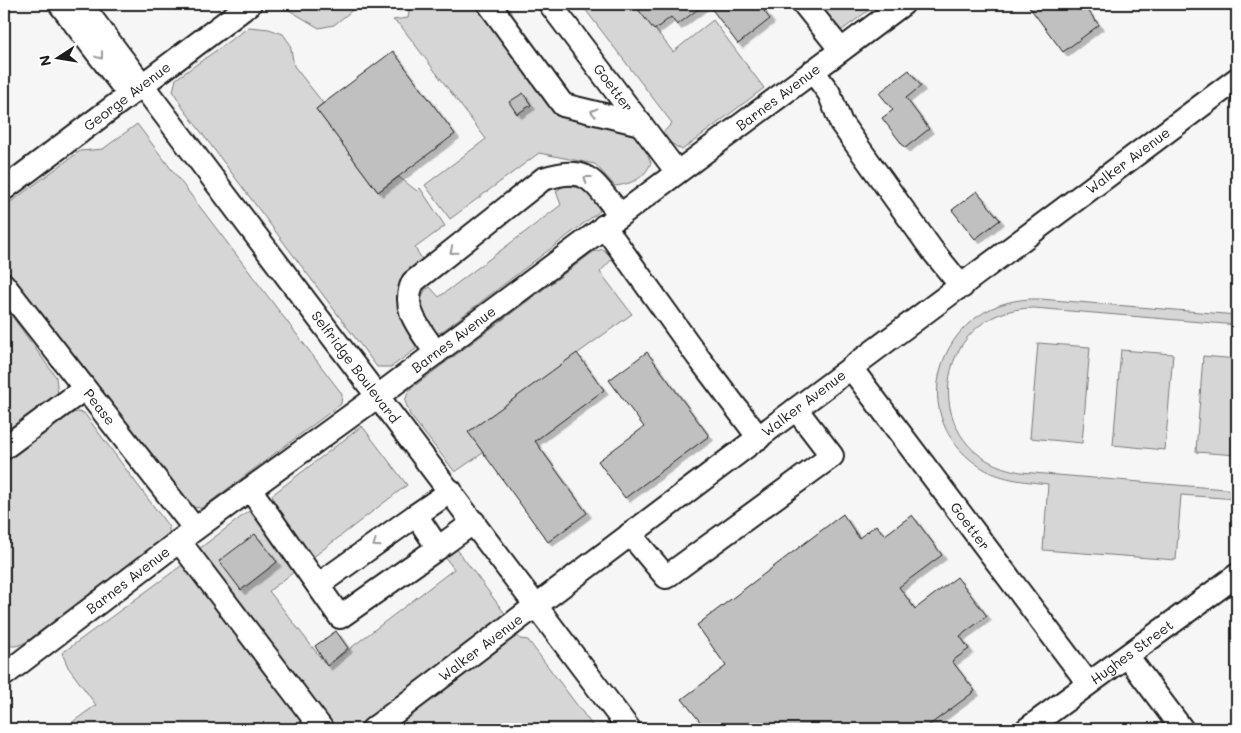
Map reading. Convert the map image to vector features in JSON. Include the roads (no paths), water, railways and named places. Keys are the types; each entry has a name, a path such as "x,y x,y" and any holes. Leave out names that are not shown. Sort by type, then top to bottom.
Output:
{"street":[{"path":"60,4 136,90"},
{"name":"Selfridge Boulevard","path":"81,4 136,90 378,396 629,729"},
{"name":"George Avenue","path":"4,189 250,4"},
{"path":"489,4 563,105 641,124"},
{"name":"Goetter","path":"550,4 677,172"},
{"path":"804,4 841,50"},
{"name":"Barnes Avenue","path":"6,668 378,396 904,4"},
{"path":"813,71 829,94 841,123 932,250 962,287"},
{"name":"Walker Avenue","path":"373,729 1237,79"},
{"path":"436,353 409,311 408,294 413,282 543,179 562,173 575,172 588,177 612,220 698,357 759,438"},
{"name":"Pease","path":"4,285 84,389 322,729"},
{"name":"Goetter","path":"851,368 1088,683"},
{"path":"4,448 84,389"},
{"path":"630,534 666,577 832,456 796,409"},
{"path":"250,489 340,617 474,522"},
{"path":"318,585 451,491"},
{"path":"416,515 438,548"},
{"name":"Hughes Street","path":"1026,729 1088,683 1128,657 1237,574"},
{"path":"1128,657 1182,729"}]}
